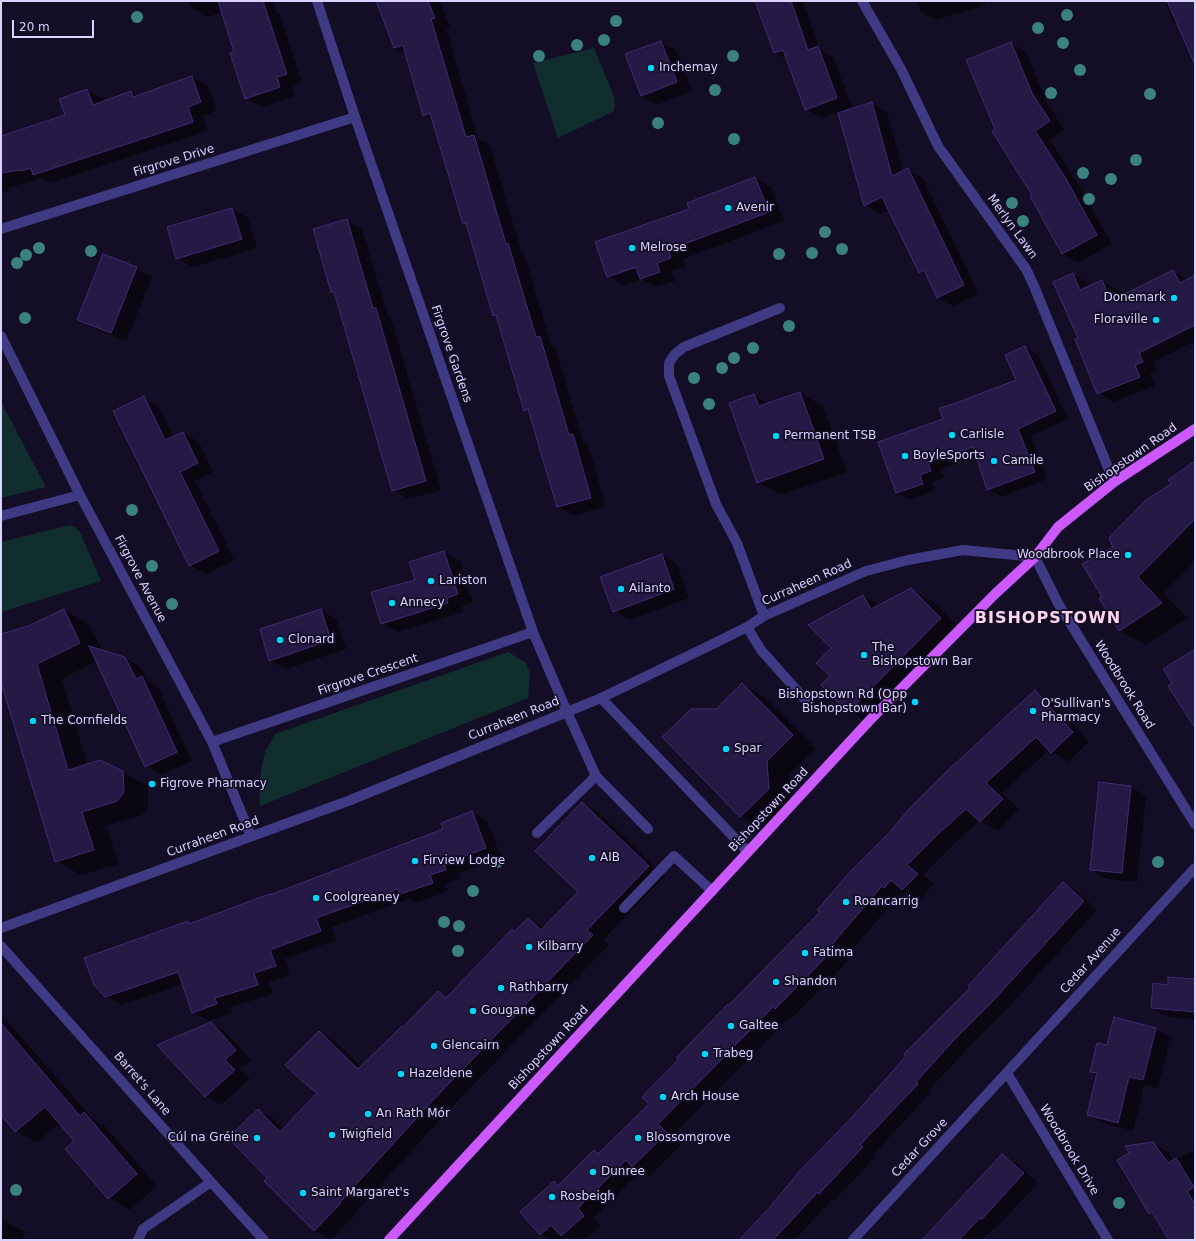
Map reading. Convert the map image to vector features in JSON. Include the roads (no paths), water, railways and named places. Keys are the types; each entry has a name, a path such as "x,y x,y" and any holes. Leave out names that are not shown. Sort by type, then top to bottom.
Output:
{"main road":[{"name":"Bishopstown Road","path":"389,1240 870,720 995,594 1035,558 1058,528 1114,482 1195,429"}],"street":[{"name":"Firgrove Gardens","path":"317,1 355,117 533,632 596,776"},
{"name":"Merlyn Lawn","path":"862,1 901,69 938,146 1026,269 1114,482"},
{"name":"Firgrove Drive","path":"1,229 355,117"},
{"path":"764,616 737,543 716,504 669,376 669,363 675,354 684,347 780,308"},
{"name":"Firgrove Avenue","path":"1,336 80,495 212,742 251,836"},
{"path":"1,516 80,495"},
{"name":"Curraheen Road","path":"1,928 348,801 601,698 747,627 764,616 866,570 908,560 963,550 1035,558"},
{"name":"Woodbrook Road","path":"1035,558 1059,605 1195,824"},
{"path":"747,627 761,650 809,704"},
{"name":"Firgrove Crescent","path":"212,742 533,632"},
{"path":"601,698 748,852"},
{"path":"537,833 596,776 648,829"},
{"path":"624,908 674,856 712,890"},
{"name":"Cedar Avenue","path":"1007,1073 1195,868"},
{"name":"Barret's Lane","path":"1,946 264,1240"},
{"name":"Cedar Grove","path":"852,1240 1007,1073"},
{"name":"Woodbrook Drive","path":"1007,1073 1108,1240"},
{"path":"138,1240 143,1229 211,1182"}],"place":[{"name":"Inchemay","path":"651,68"},
{"name":"Avenir","path":"728,208"},
{"name":"Melrose","path":"632,248"},
{"name":"Donemark","path":"1174,298"},
{"name":"Floraville","path":"1156,320"},
{"name":"Carlisle","path":"952,435"},
{"name":"Permanent TSB","path":"776,436"},
{"name":"BoyleSports","path":"905,456"},
{"name":"Camile","path":"994,461"},
{"name":"Woodbrook Place","path":"1128,555"},
{"name":"Lariston","path":"431,581"},
{"name":"Ailanto","path":"621,589"},
{"name":"Annecy","path":"392,603"},
{"name":"Clonard","path":"280,640"},
{"name":"The Bishopstown Bar","path":"864,655"},
{"name":"Bishopstown Rd (Opp Bishopstown Bar)","path":"915,702"},
{"name":"O'Sullivan's Pharmacy","path":"1033,711"},
{"name":"The Cornfields","path":"33,721"},
{"name":"Spar","path":"726,749"},
{"name":"Figrove Pharmacy","path":"152,784"},
{"name":"AIB","path":"592,858"},
{"name":"Firview Lodge","path":"415,861"},
{"name":"Coolgreaney","path":"316,898"},
{"name":"Roancarrig","path":"846,902"},
{"name":"Kilbarry","path":"529,947"},
{"name":"Fatima","path":"805,953"},
{"name":"Shandon","path":"776,982"},
{"name":"Rathbarry","path":"501,988"},
{"name":"Gougane","path":"473,1011"},
{"name":"Galtee","path":"731,1026"},
{"name":"Glencairn","path":"434,1046"},
{"name":"Trabeg","path":"705,1054"},
{"name":"Hazeldene","path":"401,1074"},
{"name":"Arch House","path":"663,1097"},
{"name":"An Rath Mór","path":"368,1114"},
{"name":"Twigfield","path":"332,1135"},
{"name":"Cúl na Gréine","path":"257,1138"},
{"name":"Blossomgrove","path":"638,1138"},
{"name":"Dunree","path":"593,1172"},
{"name":"Saint Margaret's","path":"303,1193"},
{"name":"Rosbeigh","path":"552,1197"}],"district":[{"name":"BISHOPSTOWN","path":"1048,619"}]}
